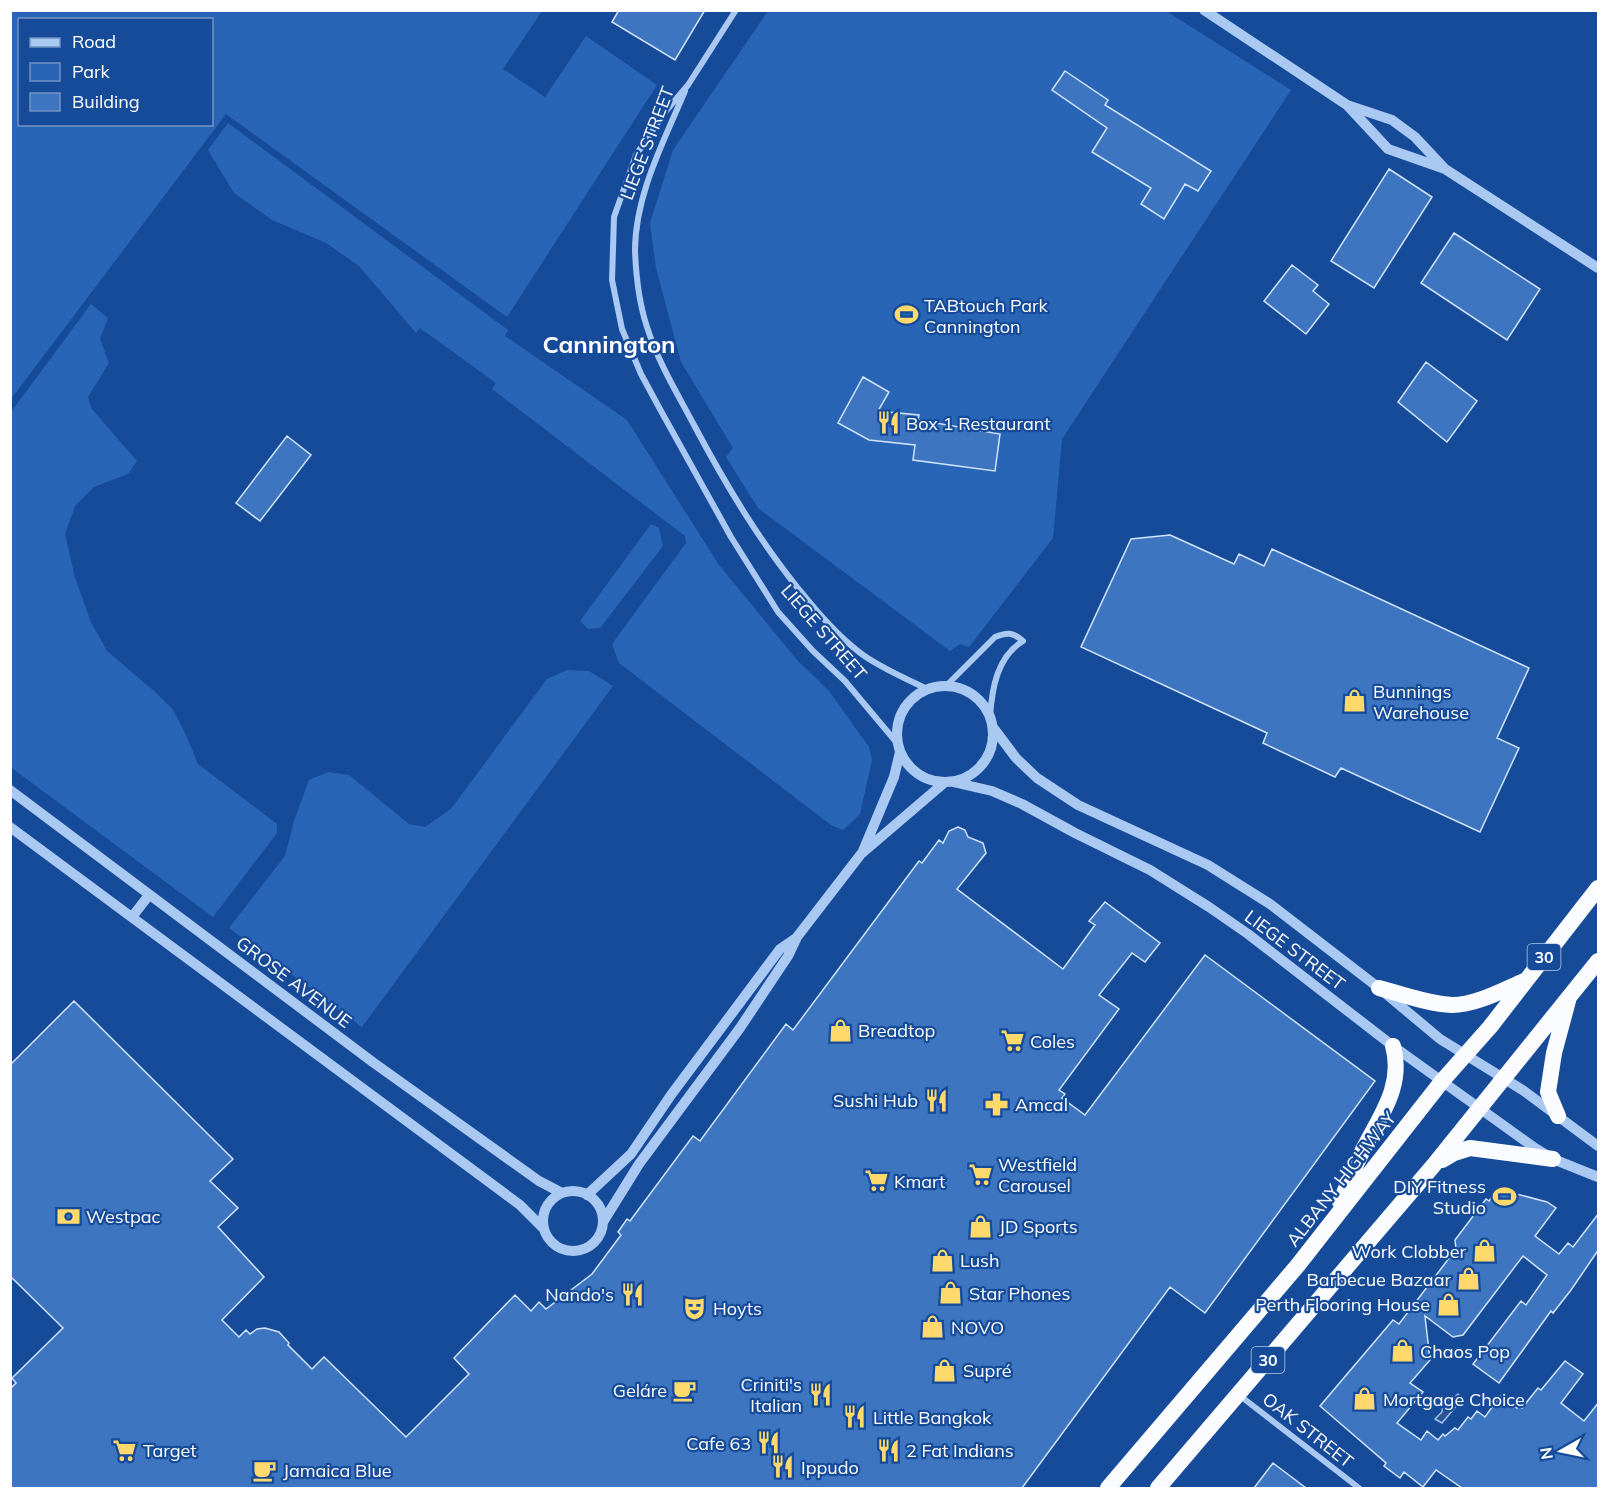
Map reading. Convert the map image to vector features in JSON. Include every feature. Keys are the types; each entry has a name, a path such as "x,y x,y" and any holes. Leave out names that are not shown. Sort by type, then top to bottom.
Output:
{"highway":[{"name":"ALBANY HIGHWAY","path":"1108,1488 1225,1352 1332,1222 1443,1080 1480,1038 1599,888"},
{"name":"30","path":"1158,1488 1433,1166 1599,961"},
{"path":"1378,988 1436,1004 1455,1005 1482,998 1527,980"},
{"path":"1558,1116 1548,1092 1554,1053 1569,997"},
{"path":"1332,1222 1362,1152 1385,1110 1395,1081 1398,1061 1393,1046"},
{"path":"1433,1166 1454,1153 1470,1148 1553,1159"}],"street":[{"path":"687,85 736,10"},
{"path":"1204,10 1347,105 1388,149 1445,169 1599,268"},
{"name":"LIEGE STREET","path":"687,85 654,165 639,214 635,248 637,282 647,327 664,369 723,479 754,531 789,579 825,620 862,654 892,673 927,689"},
{"name":"LIEGE STREET","path":"687,85 665,112 636,155 614,217 612,280 622,329 640,374 731,537 778,612 813,651 845,681 899,748"},
{"path":"1347,105 1392,120 1415,137 1445,169"},
{"path":"10,827 520,1205 544,1229 553,1243 562,1249 573,1251 585,1249 594,1242 603,1222 639,1164 740,1028 788,956 797,938 861,854 949,782 971,775 985,762 992,744 991,696 1002,662 1008,653 1023,640 1016,634 1003,634 995,637 946,686"},
{"path":"861,854 894,777 899,748 898,724 900,715 911,699 927,689 955,687 972,694 986,708 991,721"},
{"name":"LIEGE STREET","path":"991,721 1016,758 1046,783 1078,805 1208,865 1294,921 1440,1039 1504,1078 1599,1146"},
{"path":"899,748 909,766 918,774 926,779 949,782"},
{"name":"LIEGE STREET","path":"949,782 992,792 1022,804 1150,870 1248,934 1393,1046 1553,1159 1599,1177"},
{"name":"GROSE AVENUE","path":"10,790 374,1063 539,1181 562,1193"},
{"path":"132,917 149,895"},
{"path":"587,1194 631,1154 671,1095 780,949 797,938"},
{"path":"544,1229 543,1218 546,1207 553,1198 562,1193 579,1191 587,1194 596,1202 603,1222"},
{"name":"OAK STREET","path":"1239,1395 1359,1488"}],"green space":[{"path":"11,10 542,11 503,69 545,97 586,36 657,85 507,317 226,114 11,399"},
{"name":"TABtouch Park Cannington","path":"768,11 1166,11 1291,90 1062,439 1053,538 969,647 960,644 950,651 758,508 726,457 733,448 681,362 656,268 650,223 673,150"},
{"path":"228,123 508,330 505,336 627,420 719,565 797,660 829,691 869,747 872,760 860,814 843,830 831,825 619,663 612,644 686,543 685,536 492,389 496,383 420,328 416,333 359,266 326,243 272,220 234,193 208,150"},
{"path":"91,304 108,318 100,339 109,363 88,397 91,408 137,461 128,474 94,487 75,506 65,534 75,578 91,622 107,651 173,710 198,764 277,824 277,833 213,917 11,766 11,412"},
{"path":"651,524 659,528 663,546 600,628 588,629 580,621"},
{"path":"567,670 589,671 613,686 362,1027 229,928 285,856 294,821 309,780 328,772 349,775 409,824 425,827 451,809 547,679"}],"shaded area":[{"path":"1458,1394 1463,1398 1442,1423 1435,1419 1442,1412 1443,1403 1451,1401"}],"building":[{"path":"619,10 705,10 675,60 612,22"},
{"path":"1065,71 1108,100 1105,105 1211,171 1198,191 1185,184 1164,219 1141,204 1151,188 1092,152 1107,128 1052,90"},
{"path":"1389,169 1432,197 1374,288 1331,261"},
{"path":"1454,233 1540,289 1507,340 1421,283"},
{"path":"1292,265 1318,285 1313,291 1329,304 1306,334 1264,301"},
{"path":"1426,362 1477,401 1447,442 1398,402"},
{"name":"Box 1 Restaurant","path":"863,377 889,392 878,411 919,415 918,420 1000,434 995,471 913,460 915,445 869,440 838,423"},
{"path":"287,436 311,455 260,521 236,503"},
{"name":"Bunnings Warehouse","path":"1170,535 1234,564 1239,554 1264,566 1272,549 1529,668 1497,738 1519,748 1480,832 1341,768 1335,777 1263,743 1267,733 1081,647 1131,539"},
{"name":"Westfield Carousel","path":"958,827 965,830 968,837 983,843 986,853 957,889 1063,969 1095,925 1089,921 1105,902 1160,943 1145,962 1132,953 1099,995 1119,1009 1059,1090 1065,1094 1062,1098 1085,1115 1205,955 1375,1081 1205,1313 1170,1287 1022,1488 10,1488 10,1389 16,1383 12,1378 63,1328 10,1276 10,1065 74,1001 233,1159 210,1181 238,1208 218,1227 264,1277 222,1320 239,1337 246,1330 250,1334 257,1329 265,1328 279,1332 289,1343 288,1345 312,1369 324,1357 406,1437 469,1374 454,1358 515,1295 531,1311 539,1302 546,1309 592,1274 621,1235 618,1232 627,1219 630,1221 693,1136 700,1141 786,1024 793,1030 919,861 922,863 939,840 943,843 949,831"},
{"path":"1498,1189 1547,1202 1556,1208 1535,1236 1559,1254 1568,1243 1573,1247 1599,1213 1599,1249 1571,1290 1553,1313 1551,1311 1499,1383 1473,1364 1521,1301 1526,1305 1547,1275 1523,1256 1463,1335 1453,1337 1425,1316 1430,1360 1410,1383 1423,1392 1397,1423 1421,1440 1427,1431 1438,1440 1443,1434 1445,1436 1455,1428 1458,1430 1468,1417 1471,1419 1477,1411 1485,1417 1500,1396 1517,1408 1518,1405 1522,1408 1538,1388 1541,1390 1565,1361 1583,1374 1561,1403 1584,1421 1599,1402 1599,1488 1462,1488 1436,1470 1423,1487 1404,1472 1400,1478 1384,1466 1386,1463 1320,1406 1393,1320 1399,1324 1456,1249 1455,1240 1486,1199 1489,1201"},
{"path":"1273,1463 1306,1488 1254,1488"}],"place":[{"name":"TABtouch Park Cannington","path":"906,315"},
{"name":"Box 1 Restaurant","path":"888,423"},
{"name":"Bunnings Warehouse","path":"1355,701"},
{"name":"Breadtop","path":"840,1030"},
{"name":"Coles","path":"1012,1041"},
{"name":"Sushi Hub","path":"936,1100"},
{"name":"Amcal","path":"997,1104"},
{"name":"Westfield Carousel","path":"980,1174"},
{"name":"Kmart","path":"876,1181"},
{"name":"DIY Fitness Studio","path":"1504,1196"},
{"name":"Westpac","path":"68,1216"},
{"name":"JD Sports","path":"981,1226"},
{"name":"Work Clobber","path":"1484,1251"},
{"name":"Lush","path":"942,1260"},
{"name":"Barbecue Bazaar","path":"1469,1279"},
{"name":"Star Phones","path":"951,1293"},
{"name":"Nando's","path":"632,1294"},
{"name":"Perth Flooring House","path":"1448,1304"},
{"name":"Hoyts","path":"695,1308"},
{"name":"NOVO","path":"933,1327"},
{"name":"Chaos Pop","path":"1402,1351"},
{"name":"Supré","path":"945,1370"},
{"name":"Geláre","path":"685,1390"},
{"name":"Criniti's Italian","path":"820,1394"},
{"name":"Mortgage Choice","path":"1365,1399"},
{"name":"Little Bangkok","path":"855,1417"},
{"name":"Cafe 63","path":"769,1443"},
{"name":"Target","path":"125,1450"},
{"name":"2 Fat Indians","path":"888,1450"},
{"name":"Ippudo","path":"783,1467"},
{"name":"Jamaica Blue","path":"265,1470"}],"district":[{"name":"Cannington","path":"609,344"}]}
